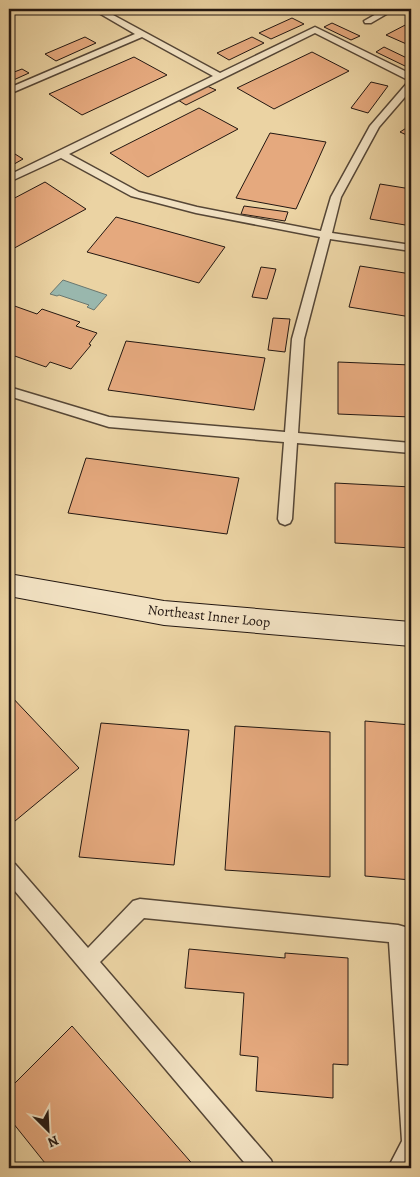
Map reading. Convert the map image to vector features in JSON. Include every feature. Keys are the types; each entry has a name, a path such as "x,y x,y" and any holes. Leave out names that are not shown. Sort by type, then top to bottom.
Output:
{"main road":[{"name":"Northeast Inner Loop","path":"9,585 164,614 411,634"}],"lane":[{"path":"96,9 219,76"},
{"path":"368,21 391,9"},
{"path":"9,179 315,30 411,78"},
{"path":"9,91 142,34"},
{"path":"285,519 298,339 336,197 376,126 411,84"},
{"path":"62,154 135,194 196,210 326,235 411,248"},
{"path":"9,392 109,422 411,448"},
{"path":"9,870 263,1168"},
{"path":"87,962 140,908 404,935 411,1138"},
{"path":"399,1168 411,1144"}],"water":[{"path":"63,280 107,295 94,310 87,307 89,305 50,294"}],"building":[{"path":"292,18 304,24 271,39 259,33"},
{"path":"411,22 411,46 386,35"},
{"path":"332,23 360,36 351,40 324,27"},
{"path":"85,37 96,43 56,61 45,54"},
{"path":"252,37 264,43 229,60 217,53"},
{"path":"384,47 411,60 411,63 405,66 376,52"},
{"path":"312,52 349,71 274,109 237,88"},
{"path":"134,57 167,75 82,115 49,94"},
{"path":"22,69 29,73 9,82 9,74"},
{"path":"371,82 388,86 368,113 351,108"},
{"path":"207,86 216,90 186,105 178,100"},
{"path":"199,108 238,129 148,177 110,153"},
{"path":"411,125 411,137 400,132"},
{"path":"270,133 326,142 296,209 236,198"},
{"path":"15,154 23,159 9,167 9,157"},
{"path":"45,182 86,209 9,251 9,201"},
{"path":"380,184 411,189 411,226 370,219"},
{"path":"244,206 288,212 285,221 241,214"},
{"path":"116,217 225,247 199,283 87,252"},
{"path":"360,266 411,274 411,317 349,307"},
{"path":"261,267 276,269 267,299 252,297"},
{"path":"9,304 37,314 42,309 80,322 76,326 97,333 89,344 91,345 71,369 50,362 46,367 9,354"},
{"path":"273,318 290,319 285,352 268,350"},
{"path":"126,341 265,358 254,410 108,390"},
{"path":"338,362 411,365 411,417 338,414"},
{"path":"86,458 239,478 227,534 68,513"},
{"path":"335,483 411,487 411,548 335,543"},
{"path":"9,694 79,768 9,826"},
{"path":"365,721 411,725 411,880 365,876"},
{"path":"101,723 189,730 174,865 79,857"},
{"path":"235,726 330,732 330,877 225,870"},
{"path":"189,949 285,958 285,953 348,958 348,1065 333,1064 333,1098 256,1091 258,1057 240,1055 244,993 185,988"},
{"path":"72,1026 196,1168 49,1168 9,1118 9,1089"}]}
